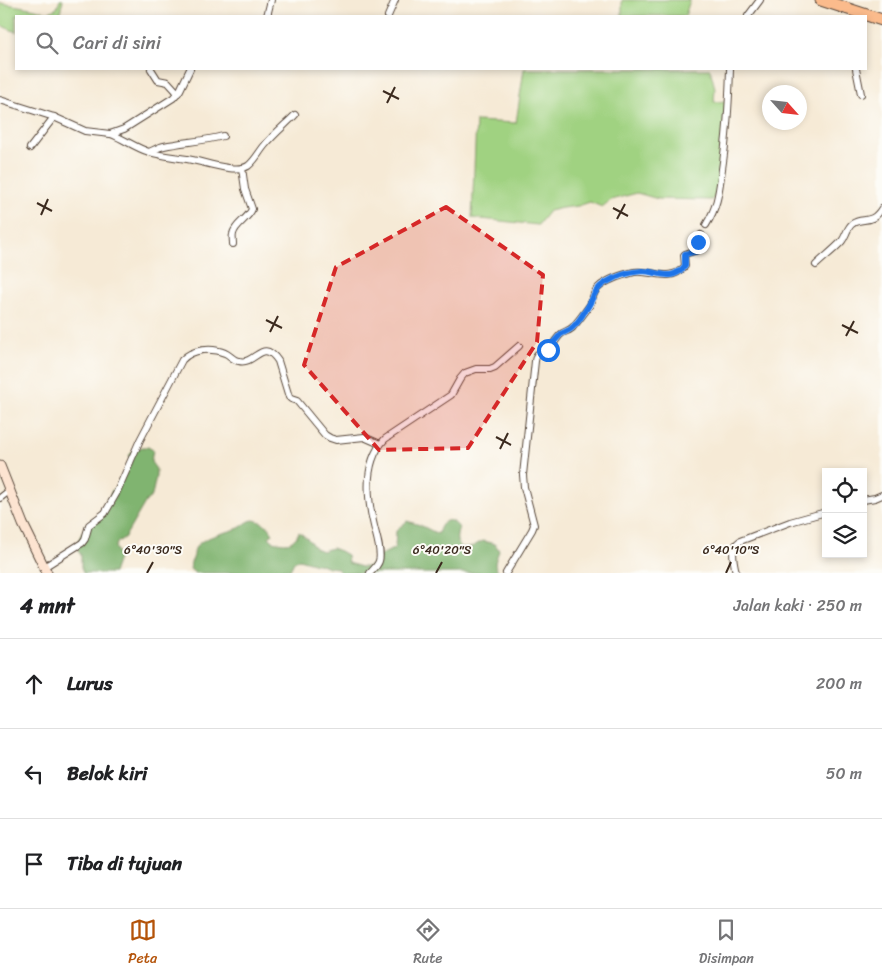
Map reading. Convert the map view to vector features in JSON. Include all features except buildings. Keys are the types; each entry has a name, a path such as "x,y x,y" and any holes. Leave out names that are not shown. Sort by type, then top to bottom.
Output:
{"highway":[{"path":"821,0 864,15"},
{"path":"867,16 882,20"}],"main road":[{"path":"0,466 23,524 46,570"}],"street":[{"path":"267,15 272,0"},
{"path":"388,15 395,0"},
{"path":"749,15 760,0"},
{"path":"152,70 158,80 168,82 178,94"},
{"path":"110,134 124,129 174,98 178,94 190,70"},
{"path":"706,224 716,204 720,187 727,135 730,70"},
{"path":"856,70 862,94"},
{"path":"0,100 54,117 85,131 110,134 149,152 235,168 246,167 254,160 270,139 295,115"},
{"path":"30,148 54,117"},
{"path":"149,152 165,146 223,136"},
{"path":"233,244 233,233 251,213 252,209 245,189 242,168"},
{"path":"816,265 842,240 850,225 872,219 882,208"},
{"path":"506,573 534,525 524,487 523,475 537,353 548,350 560,335 573,327 587,309 595,291 599,287 616,278 634,272 644,271 670,276 678,272 685,266 684,255 698,250 698,242 701,235"},
{"path":"370,573 380,560 377,535 368,499 369,473 380,444 452,395 465,373 476,369 496,367 519,346"},
{"path":"46,570 82,543 89,525 108,509 140,440 182,360 192,352 214,350 240,362 247,361 264,351 269,351 278,361 289,397 297,401 324,435 336,440 364,437 380,444"},
{"path":"0,498 9,491"},
{"path":"867,499 882,495"},
{"path":"736,573 732,557 735,546 740,541 790,522 822,513"}],"highlighted area":[{"path":"446,207 543,275 537,342 468,448 379,450 304,365 336,267"}],"green space":[{"path":"60,0 63,0 59,15 15,15 15,32 0,25 0,3 47,12 57,8"},
{"path":"622,0 690,0 685,15 622,15"},
{"path":"524,70 710,70 715,88 714,102 727,101 718,184 714,198 711,200 658,199 637,193 611,200 602,207 590,202 549,211 538,225 472,218 476,121 516,123"},
{"path":"143,447 153,450 151,462 156,469 156,476 152,496 146,501 125,537 115,547 119,556 113,573 83,573 81,555 78,551 78,543 82,533 88,525 104,512 111,492 118,486 132,461 129,456 135,450"},
{"path":"253,520 260,521 268,526 273,534 269,537 273,541 282,543 292,541 299,532 315,548 322,551 332,548 340,551 347,555 348,563 361,567 370,567 377,557 395,548 396,531 407,521 438,534 443,523 452,521 459,528 457,541 460,546 469,548 483,541 495,544 499,550 495,565 500,573 340,573 337,568 299,559 294,562 290,570 282,569 280,573 195,573 190,569 196,547 199,543 210,537 239,528"}],"route":[{"path":"548,350 560,335 572,329 587,309 595,291 599,287 616,278 634,272 644,271 662,276 670,276 685,266 685,254 697,251 698,242"}]}
